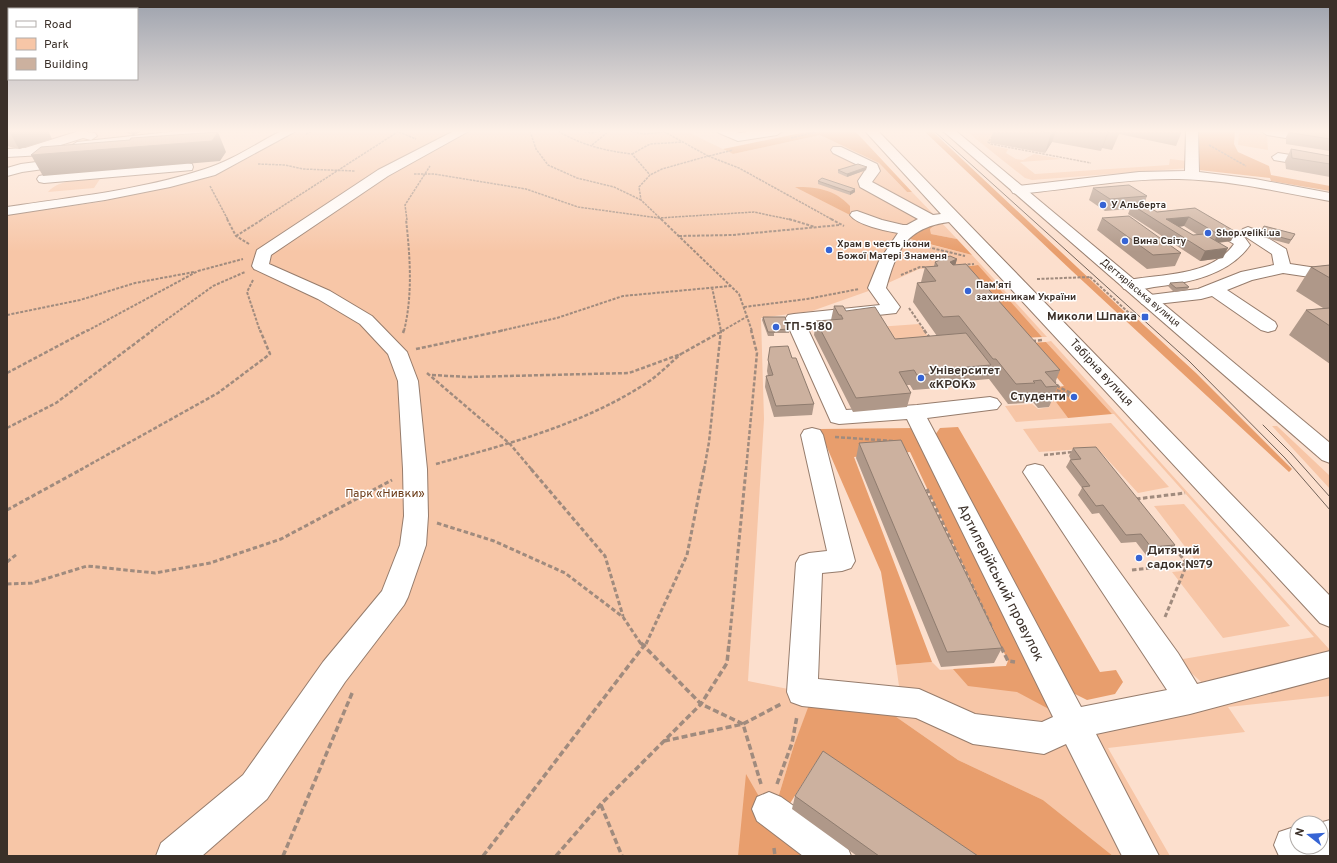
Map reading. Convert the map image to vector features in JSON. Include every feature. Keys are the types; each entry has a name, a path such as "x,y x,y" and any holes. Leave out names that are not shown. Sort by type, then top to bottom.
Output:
{"street":[{"path":"37,171 31,180 138,171"},
{"path":"7,211 105,196 170,183 212,171"},
{"path":"174,856 255,787 334,672 394,597 413,545 416,516 415,469 408,381 397,352 366,320 262,260 386,171"},
{"path":"873,171 865,181 865,184 930,220"},
{"name":"Табірна вулиця","path":"909,171 1330,615"},
{"name":"Дегтярівська вулиця","path":"996,171 1330,455"},
{"path":"1192,171 1192,176"},
{"path":"1018,190 1138,177 1179,175 1242,181 1330,197"},
{"path":"1138,177 1154,187"},
{"path":"1280,188 1324,210"},
{"path":"952,217 930,220 918,224 905,235 881,273 877,288 891,307 888,310 794,319 839,417 914,412 990,404"},
{"path":"1130,285 1177,280 1187,277 1224,262 1242,245 1240,241 1222,230 1204,220 1193,217"},
{"path":"852,221 871,223 890,228 905,235"},
{"path":"1248,232 1280,252 1283,268"},
{"path":"1148,300 1201,294 1247,276 1283,268 1330,275"},
{"path":"1214,289 1268,326"},
{"name":"Артилерійський провулок","path":"914,412 928,443 1141,856"},
{"path":"812,435 842,561 809,563 802,692 919,704 973,729 1044,738 1072,724 1190,700 1330,664"},
{"path":"1035,472 1154,644 1190,700"},
{"path":"769,809 833,856"}],"path":[{"path":"236,236 339,171"},
{"path":"345,171 434,174 526,189 578,207 659,218 754,212 783,217 815,227"},
{"path":"397,352 407,317 411,264 405,205 426,171"},
{"path":"556,856 601,804 701,704 727,663 757,353 748,316 739,294 642,200 614,188 577,178 562,171"},
{"path":"646,171 650,176"},
{"path":"642,200 639,187 650,176 658,171"},
{"path":"744,171 841,225"},
{"path":"208,181 236,236 262,260"},
{"path":"679,236 732,235 841,225 852,221"},
{"path":"905,235 972,258"},
{"path":"7,316 80,300 135,283 262,260"},
{"path":"7,428 56,403 109,362 213,286 262,260"},
{"path":"7,510 218,393 270,354 262,337 247,292 262,260"},
{"path":"959,265 975,264"},
{"path":"920,269 928,267"},
{"path":"7,372 198,271"},
{"path":"1036,279 1080,276 1091,277 1131,313"},
{"path":"744,307 807,299 878,285"},
{"path":"397,352 557,318 623,296 730,286"},
{"path":"483,856 644,648 687,556 709,442 721,331 712,287"},
{"path":"891,307 909,308 932,340"},
{"path":"408,381 430,375 467,377 629,373 681,354 748,316"},
{"path":"918,321 926,320"},
{"path":"1026,341 1048,339"},
{"path":"397,352 430,375 510,444 605,556 624,617 644,648 701,704 743,724 769,809"},
{"path":"7,584 32,583 87,566 155,573 210,563 281,538 415,469 510,444 587,414 644,385 681,354"},
{"path":"1049,376 1059,387 1073,394 1069,395"},
{"path":"1052,388 1059,387"},
{"path":"1052,388 1055,394"},
{"path":"1052,388 1069,395"},
{"path":"812,435 928,443"},
{"path":"1035,472 1043,455 1080,452"},
{"path":"924,481 994,632"},
{"path":"1132,493 1141,505"},
{"path":"1132,500 1185,493"},
{"path":"416,516 494,541 565,573 624,617"},
{"path":"1169,540 1187,564"},
{"path":"7,562 17,554"},
{"path":"1104,572 1187,564"},
{"path":"1154,644 1187,564"},
{"path":"998,640 1008,661 1018,662"},
{"path":"283,856 357,683"},
{"path":"664,741 743,724 802,692"},
{"path":"769,809 792,743 802,692"},
{"path":"601,804 622,856"}],"green space":[{"name":"Парк «Нивки»","path":"204,171 887,171 907,192 912,192 934,215 913,221 899,237 972,255 1047,337 1042,337 977,265 919,269 877,288 812,311 761,318 764,419 748,681 788,689 899,686 896,665 932,662 940,670 1006,666 1008,661 1060,715 1128,856 1113,856 1043,800 958,760 892,714 810,705 794,745 778,798 755,856 7,856 7,215 100,202 173,185"},
{"path":"1017,171 1032,171 1035,174 1076,171 1146,171 1032,180 1025,178"},
{"path":"100,179 94,188 48,192 59,184 65,182"},
{"path":"941,222 957,239 931,234 930,229"},
{"path":"919,324 937,349 893,352 877,327"},
{"path":"1051,341 1329,649 1329,653 1209,689 1177,660 1314,637 1114,414 1112,414 1046,342"},
{"path":"1053,398 1068,418 1016,422 1005,406 1032,404 1038,409 1050,407 1044,399"},
{"path":"1111,423 1169,487 1138,493 1097,448 1039,452 1023,429"},
{"path":"1272,426 1277,426 1330,476 1330,489"},
{"path":"1184,504 1290,626 1223,638 1172,572 1202,569 1154,506"},
{"path":"1330,671 1330,696 1228,707 1245,732 1108,748 1170,856 1151,856 1088,728"}],"shaded area":[{"path":"887,171 893,171 912,192 907,192"},
{"path":"967,171 975,171 1126,313 1134,316 1196,373 1292,469 1289,472"},
{"path":"1210,171 1270,171 1271,175 1330,186 1330,191 1271,181 1270,178"},
{"path":"795,187 825,190 838,196 850,206 850,215"},
{"path":"938,223 930,229 931,234 957,239 972,255 906,238 915,232"},
{"path":"978,265 1042,337 1023,338 961,267"},
{"path":"1046,342 1112,414 1068,418 1053,398 1057,397 1052,388 1064,386 1028,343"},
{"path":"958,427 1100,672 1116,670 1123,682 1115,694 1087,700 1067,690 1042,634 1008,584 935,435 940,428"},
{"path":"916,428 1060,715 1017,692 968,686 953,669 1006,666 1008,661 910,452 854,457 932,662 896,665 881,572 819,429"},
{"path":"809,705 892,714 958,760 1043,800 1113,856 960,856 818,759 789,805 778,798 794,745"},
{"path":"746,774 769,814 826,856 738,856"}],"building":[{"path":"841,171 855,171 847,174"},
{"path":"822,178 855,189 850,192 818,181"},
{"path":"1129,185 1147,196 1110,199 1093,188"},
{"path":"1144,204 1157,212 1195,208 1236,232 1218,234 1189,217 1166,219 1193,235 1204,234 1228,248 1205,251 1132,205"},
{"path":"1129,216 1181,253 1153,255 1102,218"},
{"path":"1264,226 1295,234 1291,240 1261,232"},
{"path":"950,256 957,259 950,262 953,265 966,264 1060,370 1045,372 1058,386 1046,387 1041,380 1033,381 1035,383 1016,384 996,359 993,359 959,316 943,317 917,283 936,281 925,267 938,266 935,262"},
{"path":"1330,265 1330,278 1311,267"},
{"path":"1183,282 1189,287 1176,288 1170,283"},
{"path":"834,306 843,306 846,311 875,307 895,339 966,333 991,365 967,367 970,371 917,375 914,370 899,372 911,393 856,398 816,321 843,319"},
{"path":"1330,308 1330,326 1306,310"},
{"name":"ТП-5180","path":"763,317 785,317 789,329 768,332"},
{"path":"788,346 792,358 796,358 814,404 776,406 766,376 773,375 768,360 770,347"},
{"path":"901,440 1002,648 947,652 859,443"},
{"name":"Дитячий садок №79","path":"1096,447 1175,545 1151,547 1141,534 1126,535 1103,505 1096,506 1082,487 1090,486 1070,460 1081,459 1073,448"},
{"path":"823,751 978,856 879,856 795,796"}],"tram line":[{"path":"979,171 1189,361 1285,458 1330,510"},
{"path":"1263,425 1291,453 1330,497"}],"place":[{"name":"У Альберта","path":"1103,205"},
{"name":"Shop.veliki.ua","path":"1208,233"},
{"name":"Вина Світу","path":"1125,241"},
{"name":"Храм в честь ікони Божої Матері Знаменя","path":"829,250"},
{"name":"Пам'яті захисникам України","path":"968,291"},
{"name":"Миколи Шпака","path":"1145,317"},
{"name":"ТП-5180","path":"776,327"},
{"name":"Університет «КРОК»","path":"921,378"},
{"name":"Студенти","path":"1074,397"},
{"name":"Дитячий садок №79","path":"1139,558"}]}
